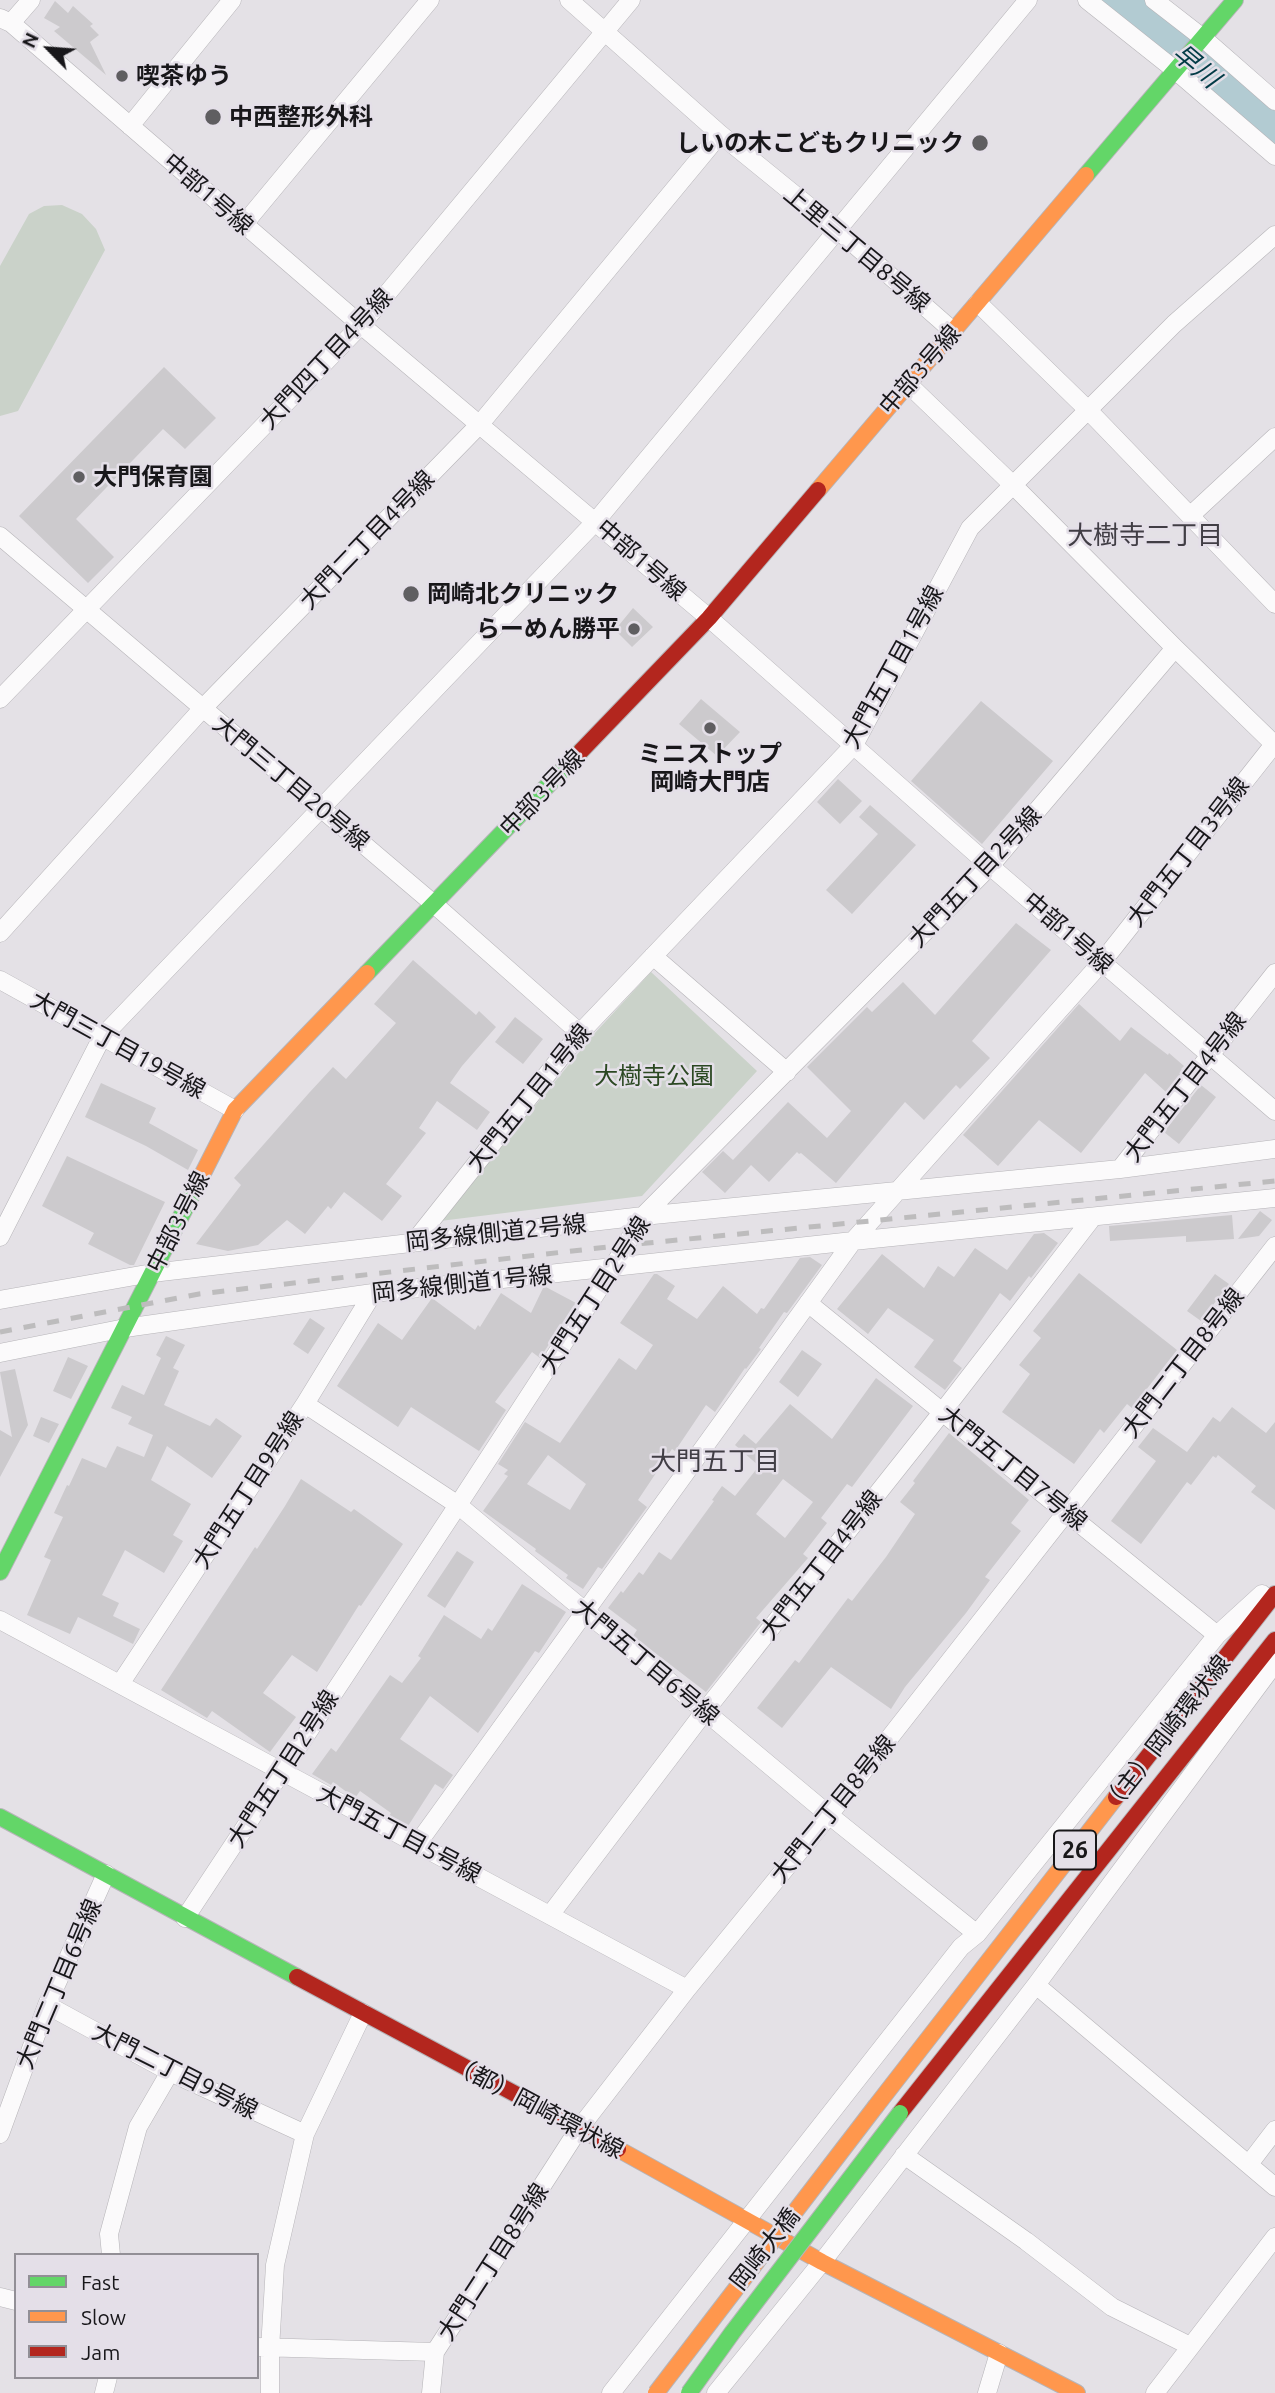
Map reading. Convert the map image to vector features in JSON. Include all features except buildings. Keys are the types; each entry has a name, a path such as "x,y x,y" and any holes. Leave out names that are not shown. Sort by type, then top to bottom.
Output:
{"street":[{"path":"6,21 31,0"},
{"path":"130,125 232,0"},
{"path":"244,225 430,0"},
{"name":"上里三丁目8号線","path":"569,0 720,134 838,230 954,332"},
{"name":"大門四丁目4号線","path":"0,699 361,325 631,0"},
{"path":"0,1237 102,1037 596,521 1028,0"},
{"path":"1087,0 1275,156"},
{"path":"1154,0 1203,38 1275,101"},
{"name":"中部3号線","path":"0,1572 236,1110 709,618 1235,0"},
{"name":"中部1号線","path":"6,21 709,618 990,866 1275,1111"},
{"name":"大門二丁目4号線","path":"0,933 203,708 480,424 720,134"},
{"name":"大門五丁目1号線","path":"414,1242 580,1033 854,745 970,528 1174,324 1275,234"},
{"path":"978,303 1087,409 1275,604"},
{"path":"908,384 1013,485 1175,649 1274,743"},
{"path":"1191,515 1275,437"},
{"name":"大門三丁目20号線","path":"0,536 435,905 580,1033"},
{"name":"大門五丁目2号線","path":"185,1917 458,1505 613,1267 643,1216 990,866 1175,649"},
{"name":"大門五丁目3号線","path":"418,1843 853,1241 1102,962 1274,743"},
{"path":"653,956 787,1072"},
{"name":"大門五丁目4号線","path":"1120,1169 1275,972"},
{"name":"大門三丁目19号線","path":"0,980 236,1110"},
{"name":"岡多線側道2号線","path":"0,1300 152,1273 643,1216 1120,1169 1275,1149"},
{"name":"岡多線側道1号線","path":"0,1353 125,1328 373,1293 1275,1198"},
{"name":"大門五丁目4号線","path":"550,1915 705,1711 1093,1217"},
{"name":"大門二丁目8号線","path":"431,2393 435,2352 578,2130 1275,1246"},
{"name":"大門五丁目9号線","path":"120,1684 305,1404 373,1293"},
{"name":"大門五丁目7号線","path":"808,1303 1217,1635"},
{"name":"大門五丁目6号線","path":"305,1404 458,1505 829,1815 977,1934"},
{"path":"611,2393 961,1947 977,1934 1217,1635 1275,1583"},
{"name":"（主）岡崎環状線","path":"876,2106 1275,1594"},
{"name":"大門五丁目5号線","path":"0,1620 687,1989"},
{"name":"（主）岡崎環状線","path":"900,2113 1275,1640"},
{"path":"716,2393 822,2262 1036,1985 1273,1672"},
{"name":"（都）岡崎環状線","path":"0,1817 747,2219 822,2262 1077,2393"},
{"name":"大門二丁目6号線","path":"0,2134 47,2005 106,1874"},
{"path":"1036,1985 1275,2187"},
{"name":"大門二丁目9号線","path":"47,2005 170,2071 304,2134"},
{"path":"270,2393 264,2348 275,2265 304,2134 363,2013"},
{"path":"111,2253 109,2234 138,2127 170,2071"},
{"name":"岡崎大橋","path":"656,2393 876,2106"},
{"name":"岡崎大橋","path":"689,2393 900,2113"},
{"path":"1248,2164 1275,2130"},
{"path":"904,2155 1027,2241 1112,2306 1190,2346"},
{"path":"1155,2393 1275,2237"},
{"path":"264,2348 435,2352"},
{"path":"987,2393 999,2353"}],"green space":[{"path":"62,205 82,214 96,229 105,250 18,411 0,416 0,266 29,214 44,206"},
{"name":"大樹寺公園","path":"651,972 757,1071 642,1196 440,1221 594,1034"}],"waterway":[{"name":"早川","path":"1118,0 1204,69 1275,133"}],"railway":[{"path":"0,1332 199,1294 607,1247 1275,1181"}],"traffic: fast":[{"path":"1086,175 1235,0"},
{"path":"367,973 581,751"},
{"path":"0,1572 198,1183"},
{"path":"0,1817 297,1977"},
{"path":"689,2393 900,2113"}],"traffic: slow":[{"path":"818,490 1086,175"},
{"path":"198,1183 235,1110 367,973"},
{"path":"876,2106 1116,1797"},
{"path":"656,2393 876,2106"},
{"path":"618,2149 822,2262 1077,2393"}],"traffic: jam":[{"path":"581,751 709,618 818,490"},
{"path":"1116,1797 1275,1594"},
{"path":"900,2113 1275,1640"},
{"path":"297,1977 618,2149"}],"place":[{"name":"喫茶ゆう","path":"122,76"},
{"name":"中西整形外科","path":"213,117"},
{"name":"しいの木こどもクリニック","path":"980,143"},
{"name":"大門保育園","path":"79,477"},
{"name":"岡崎北クリニック","path":"411,594"},
{"name":"らーめん勝平","path":"634,629"},
{"name":"ミニストップ 岡崎大門店","path":"710,728"}],"district":[{"name":"大樹寺二丁目","path":"1145,535"},
{"name":"大門五丁目","path":"715,1461"}]}
